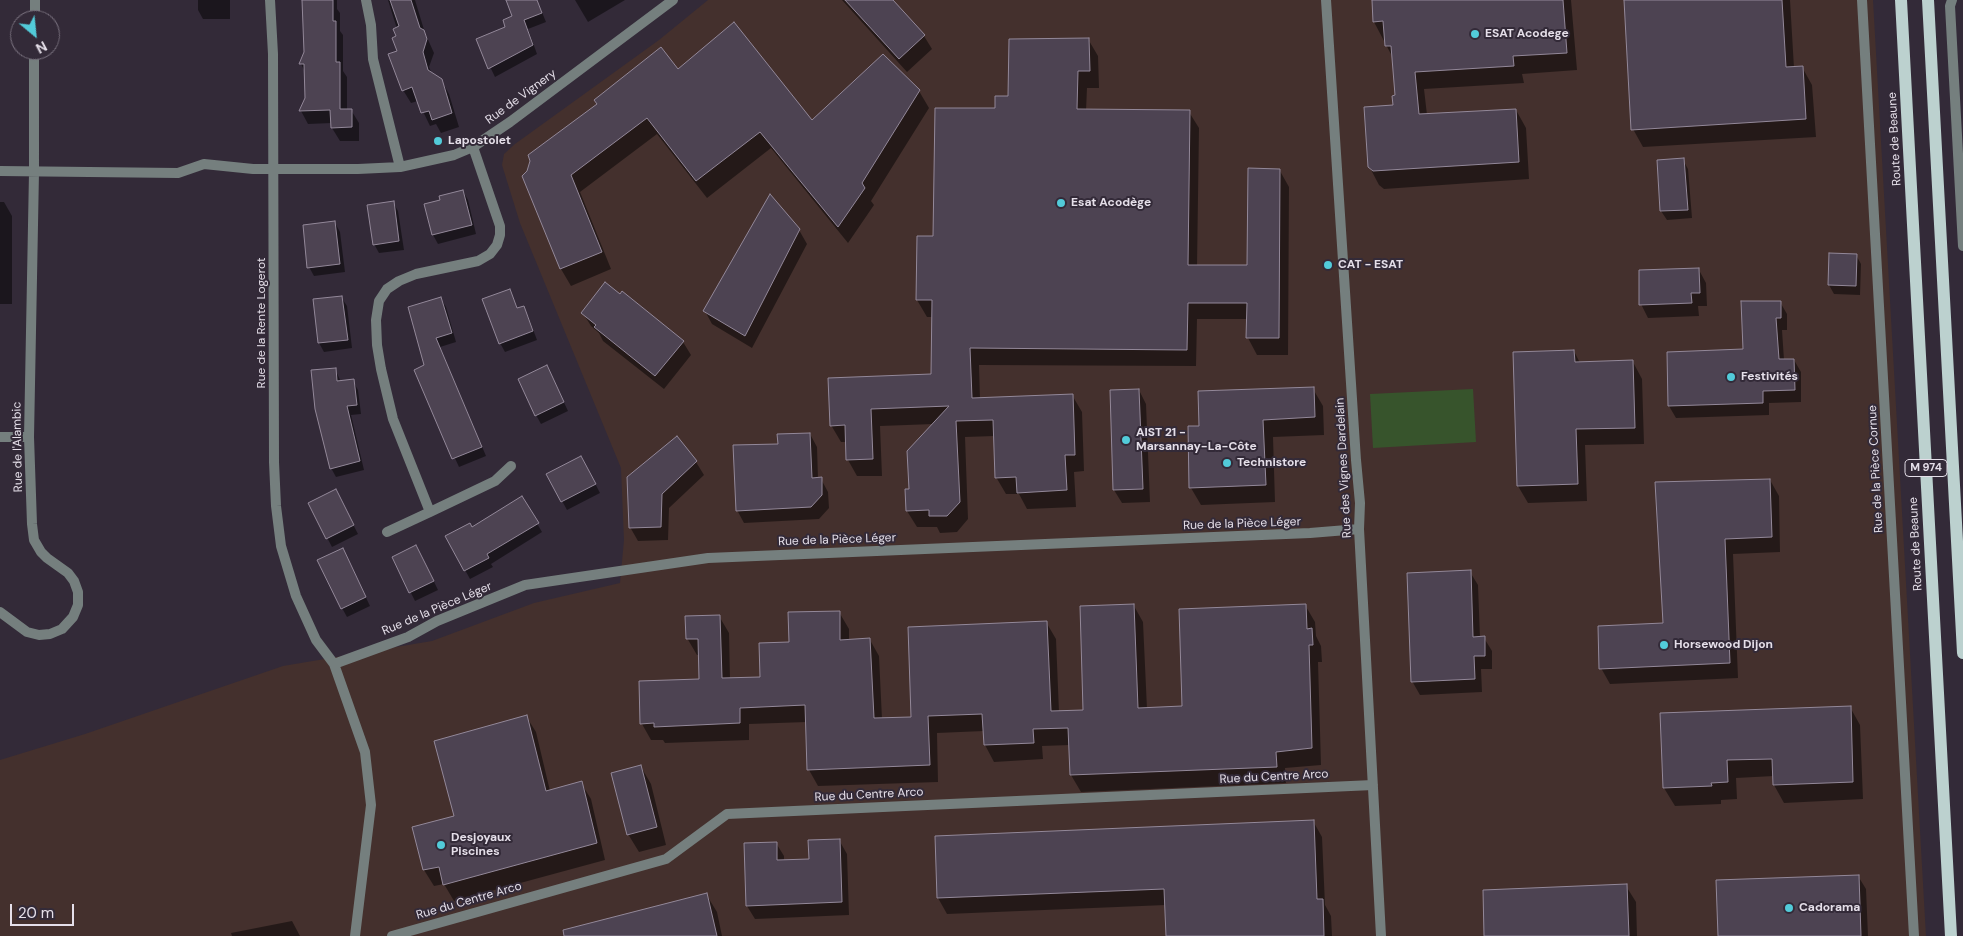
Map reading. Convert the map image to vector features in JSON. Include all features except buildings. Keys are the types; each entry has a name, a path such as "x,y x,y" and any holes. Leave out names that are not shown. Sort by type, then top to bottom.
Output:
{"main road":[{"name":"Route de Beaune","path":"1900,0 1952,936"},
{"name":"M 974","path":"1928,0 1963,653"}],"street":[{"name":"Rue de la Rente Logerot","path":"270,0 274,54 274,462 276,506 279,534 299,604 316,640 334,664"},
{"path":"366,0 371,25 373,58 400,167"},
{"name":"Rue de Vignery","path":"0,171 178,173 204,164 254,169 358,169 400,167 454,155 473,146 524,112 673,0"},
{"name":"Rue des Vignes Dardelain","path":"1326,0 1360,503 1359,529 1380,936"},
{"name":"Rue de la Pièce Cornue","path":"1862,0 1914,936"},
{"path":"1952,0 1950,6 1963,246"},
{"name":"Rue de l'Alambic","path":"0,612 27,632 39,635 50,634 62,629 73,617 78,605 78,592 74,581 68,573 47,558 34,540 29,437 34,60"},
{"path":"430,512 388,403 380,369 376,320 379,302 387,289 399,281 416,274 478,260 490,254 497,245 500,226 473,146"},
{"path":"0,437 29,437"},
{"path":"388,532 495,481 511,466"},
{"name":"Rue de la Pièce Léger","path":"334,664 408,637 437,621 525,585 708,558 1310,534 1359,529"},
{"path":"334,664 365,752 371,805 355,936"},
{"name":"Rue du Centre Arco","path":"392,936 666,859 727,814 1373,785"}],"shaded area":[{"path":"708,0 1873,0 1926,936 0,936 0,760 85,734 283,666 432,641 534,603 620,583 624,540 621,468 520,223 502,165 504,154 515,144 659,40"}],"green space":[{"path":"1473,389 1476,442 1373,448 1370,394"}],"place":[{"name":"ESAT Acodege","path":"1475,34"},
{"name":"Lapostolet","path":"438,141"},
{"name":"Esat Acodège","path":"1061,203"},
{"name":"CAT - ESAT","path":"1328,265"},
{"name":"Festivités","path":"1731,377"},
{"name":"AIST 21 - Marsannay-La-Côte","path":"1126,440"},
{"name":"Technistore","path":"1227,463"},
{"name":"Horsewood Dijon","path":"1664,645"},
{"name":"Desjoyaux Piscines","path":"441,845"},
{"name":"Cadorama","path":"1789,908"}]}
